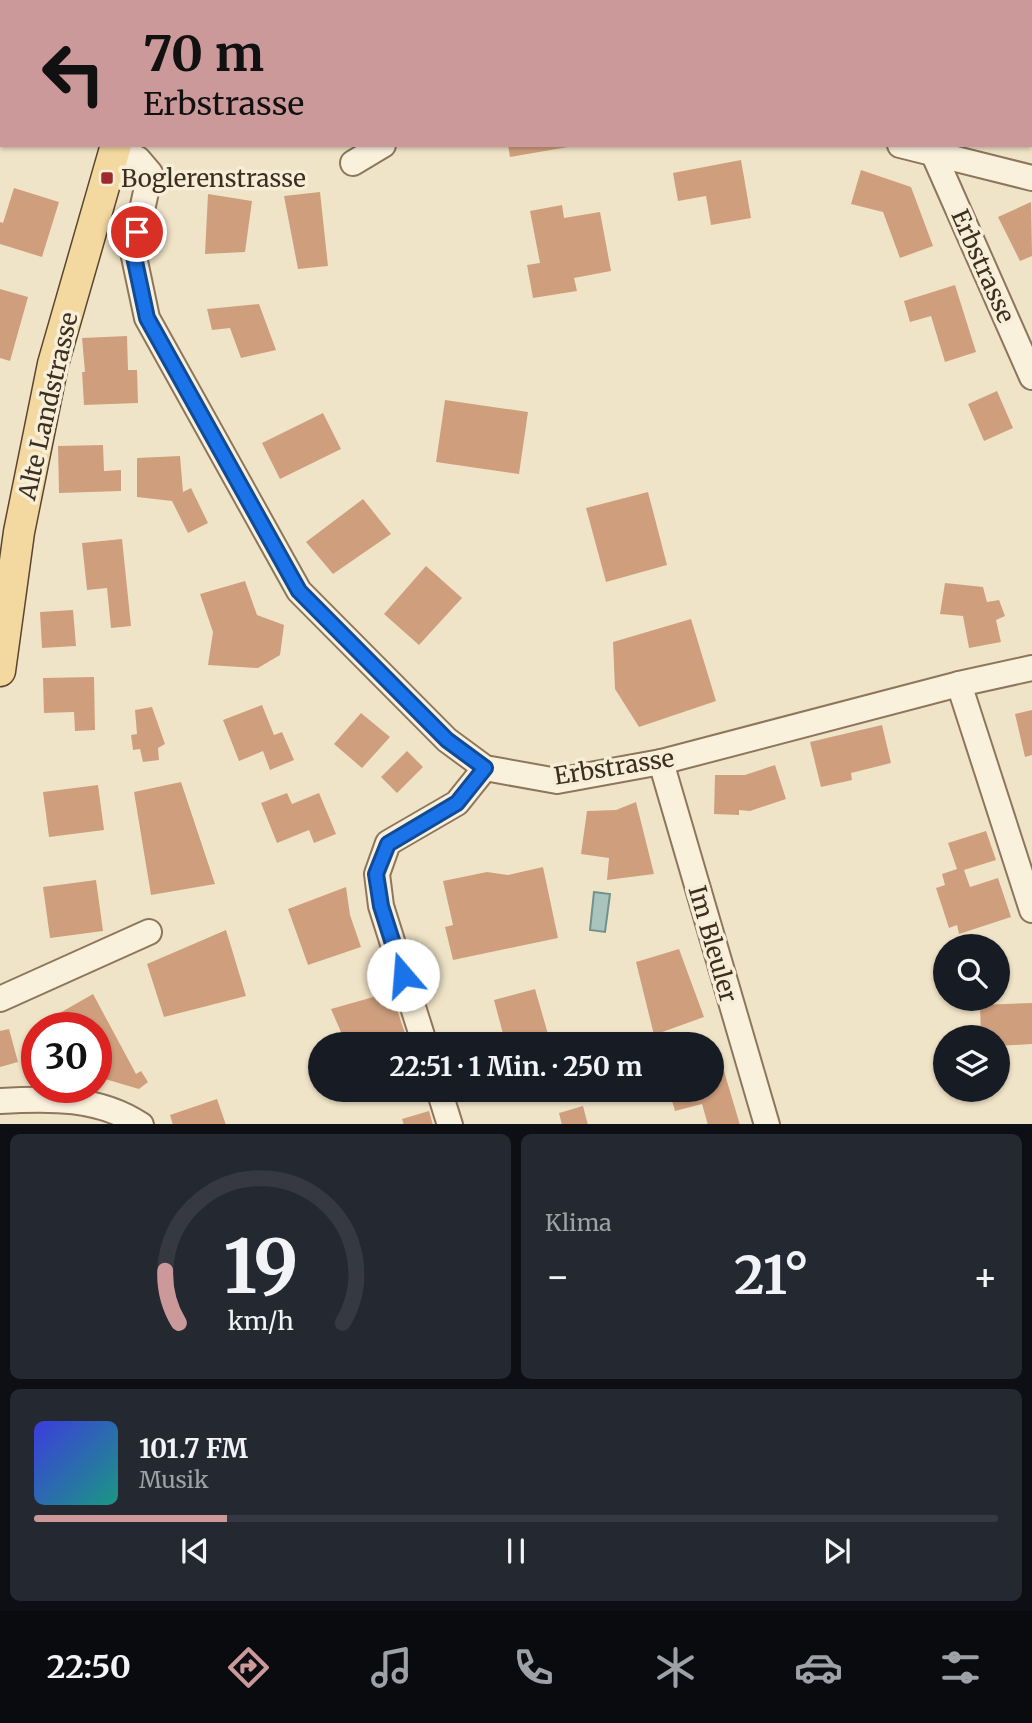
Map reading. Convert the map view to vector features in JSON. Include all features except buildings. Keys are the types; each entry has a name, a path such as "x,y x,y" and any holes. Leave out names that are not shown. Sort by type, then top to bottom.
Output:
{"main road":[{"name":"Alte Landstrasse","path":"0,671 19,532 53,364 115,148"}],"street":[{"path":"353,163 380,147"},
{"path":"907,147 1032,178"},
{"name":"Erbstrasse","path":"115,148 138,159 150,173 133,252 147,318 299,591 447,740 485,768 557,781 661,762 958,684 1032,668"},
{"name":"Erbstrasse","path":"934,155 1032,377"},
{"path":"958,684 1032,910"},
{"name":"Im Bleuler","path":"661,762 766,1124"},
{"path":"421,1032 381,906 376,874 388,844 457,803 485,768"},
{"path":"0,999 149,932"},
{"path":"0,1101 85,1102 120,1110 140,1124"},
{"path":"443,1102 450,1124"}],"water":[{"path":"594,892 610,894 605,932 590,930"}],"place":[{"name":"Boglerenstrasse","path":"107,178"}],"route":[{"path":"137,232 133,252 147,318 299,591 447,740 485,768 457,803 388,844 376,874 381,906 403,975"}]}
